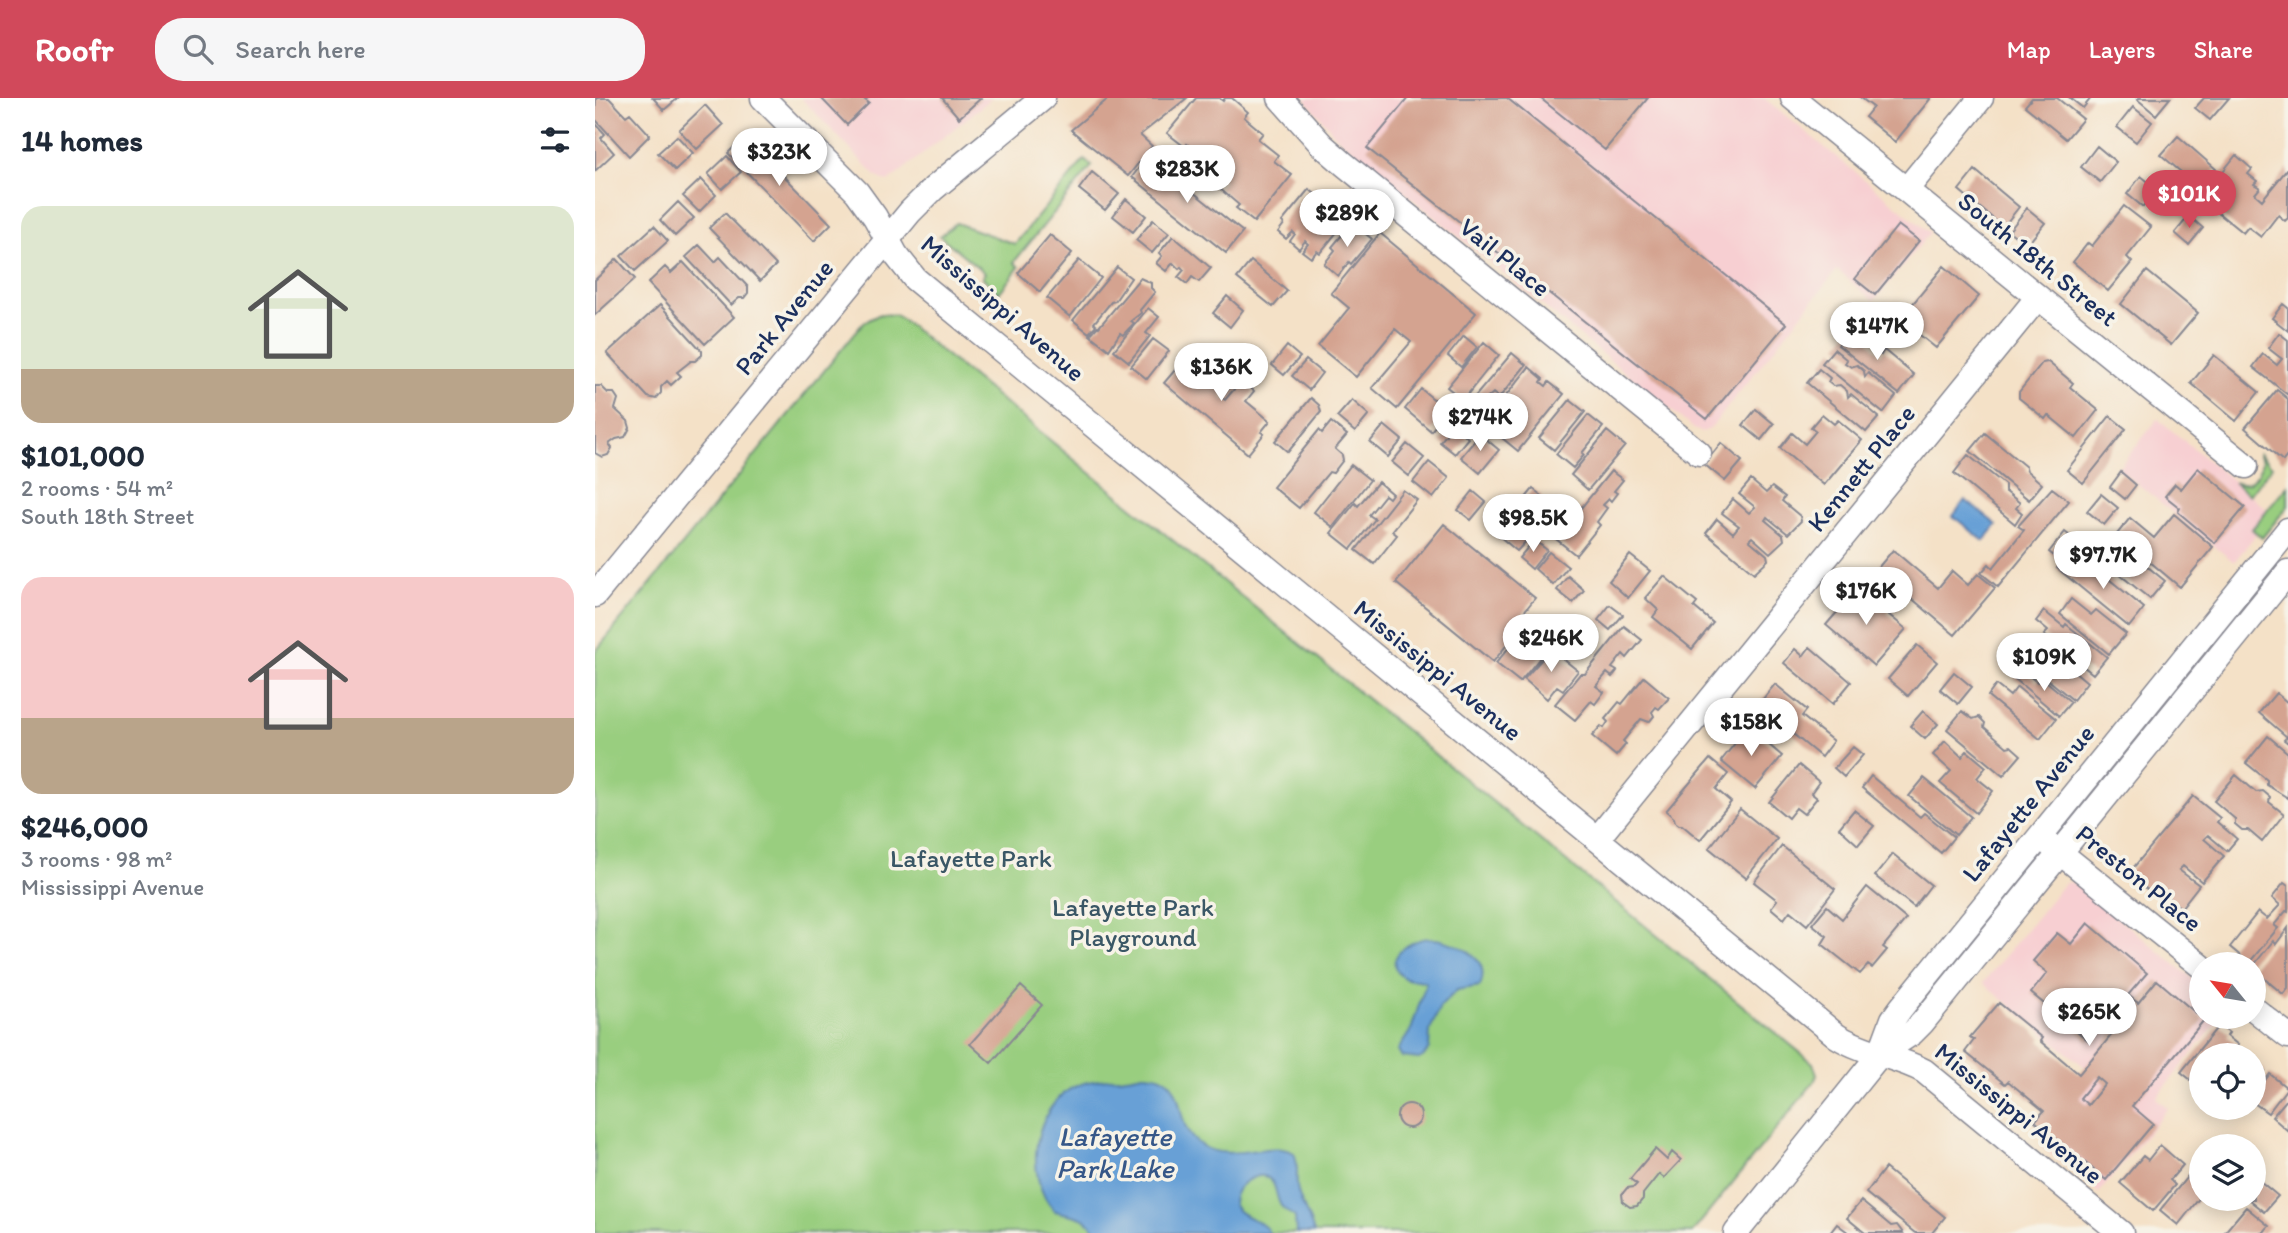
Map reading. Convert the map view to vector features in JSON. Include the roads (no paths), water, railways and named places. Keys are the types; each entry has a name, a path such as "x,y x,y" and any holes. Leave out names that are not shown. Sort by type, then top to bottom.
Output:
{"street":[{"name":"Mississippi Avenue","path":"763,98 857,192 915,279 1837,1036 1924,1071 2121,1233"},
{"name":"Park Avenue","path":"595,596 887,239 933,189 1042,98"},
{"name":"Vail Place","path":"1280,98 1322,145 1344,164 1699,453"},
{"name":"South 18th Street","path":"1793,98 2246,466"},
{"path":"1906,190 1981,98"},
{"name":"Kennett Place","path":"1597,839 2038,297"},
{"name":"Lafayette Avenue","path":"1880,1055 1893,1018 2288,530"},
{"name":"Lafayette Avenue","path":"1736,1233 1880,1055 1922,1023 2288,572"},
{"name":"Preston Place","path":"2039,836 2189,956"},
{"path":"2266,1019 2288,1036"}],"water":[{"path":"1965,500 1997,525 1984,541 1953,516"},
{"path":"1427,938 1458,946 1476,958 1481,966 1480,986 1457,990 1440,1007 1430,1030 1429,1049 1424,1056 1419,1059 1402,1057 1398,1050 1411,1030 1426,983 1400,975 1395,961 1401,950"},
{"name":"Lafayette Park Lake","path":"1142,1074 1159,1076 1169,1082 1175,1091 1191,1137 1202,1146 1226,1153 1284,1149 1294,1153 1298,1192 1314,1233 1296,1233 1295,1217 1282,1207 1272,1181 1261,1176 1242,1184 1233,1200 1239,1211 1260,1223 1269,1233 1097,1233 1084,1219 1055,1211 1038,1180 1036,1161 1042,1124 1051,1108 1063,1094 1078,1085"}],"park label":[{"name":"Lafayette Park","path":"971,858"},
{"name":"Lafayette Park Playground","path":"1133,922"}]}
